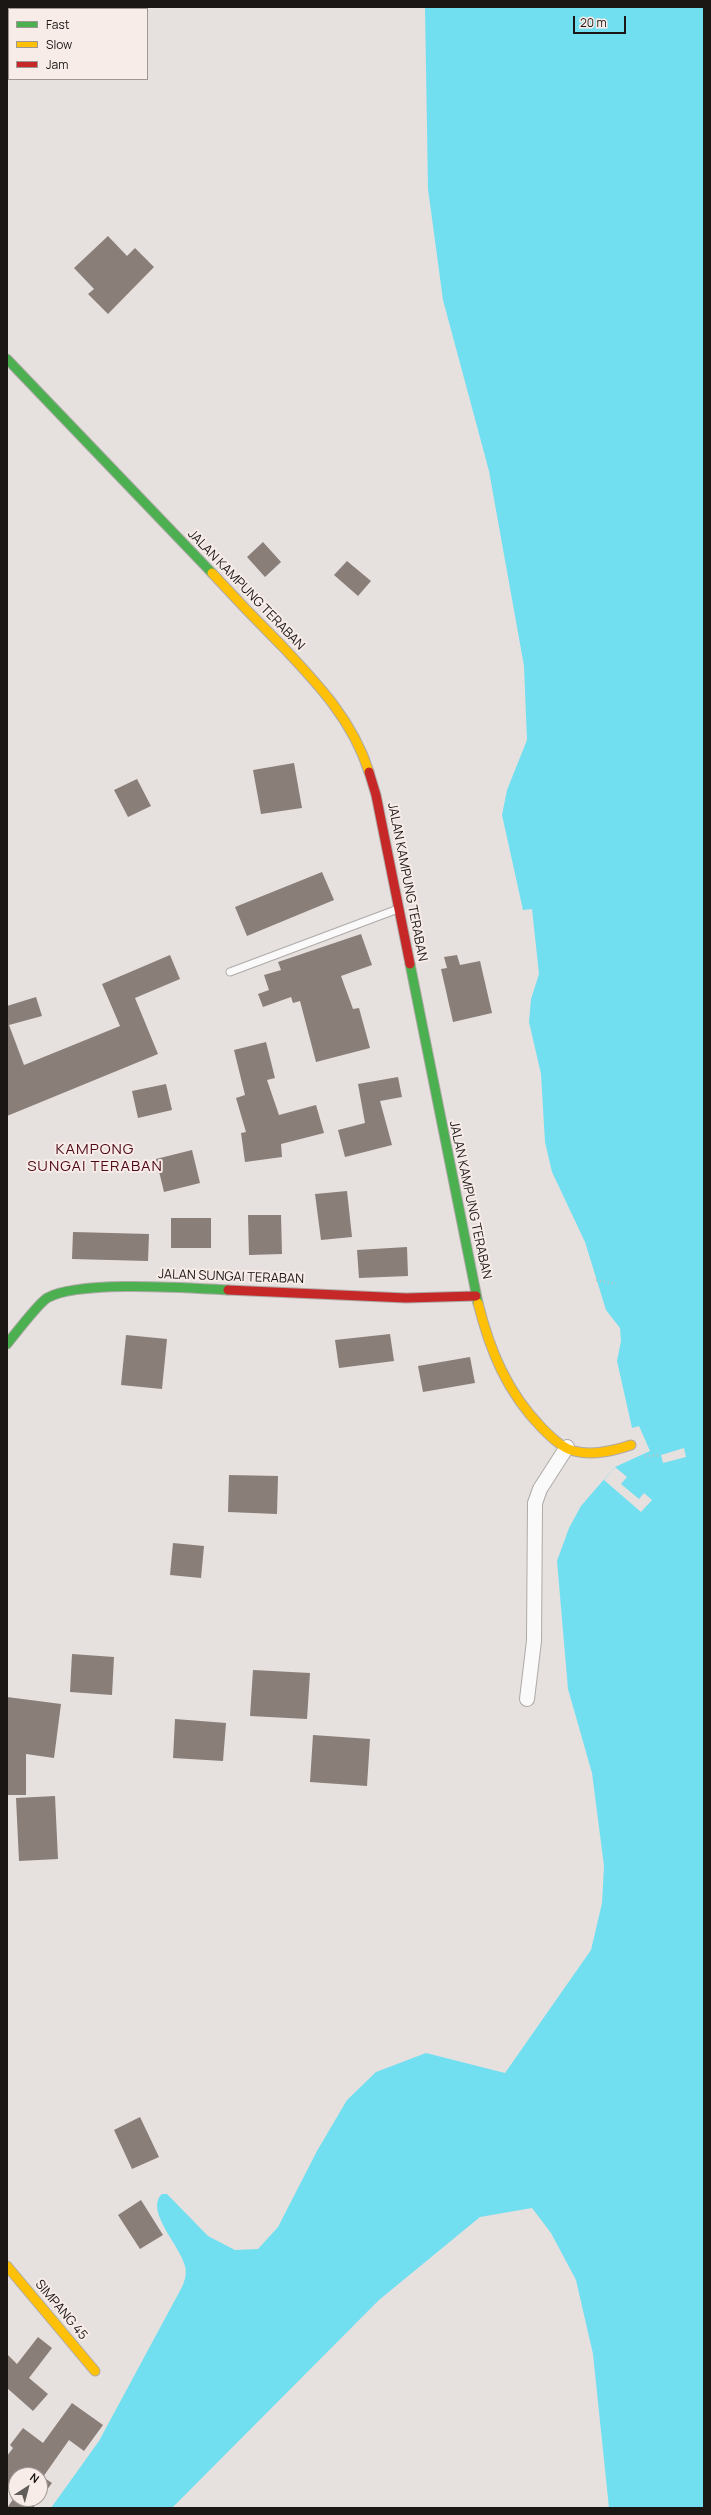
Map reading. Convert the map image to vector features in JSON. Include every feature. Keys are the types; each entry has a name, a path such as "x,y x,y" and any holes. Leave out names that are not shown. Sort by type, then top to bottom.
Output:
{"street":[{"name":"JALAN KAMPUNG TERABAN","path":"7,359 316,682 342,714 362,749 376,795 476,1296 486,1338 507,1387 527,1414 550,1436 572,1451 594,1454 631,1445"},
{"name":"JALAN SUNGAI TERABAN","path":"7,1344 46,1299 67,1290 162,1287 406,1298 476,1296"},
{"path":"527,1699 534,1641 535,1503 540,1489 567,1447"},
{"name":"SIMPANG 45","path":"7,2266 95,2371"}],"lane":[{"path":"230,972 399,909"}],"path":[{"path":"596,1280 616,1284"},
{"path":"642,1456 661,1455"}],"water":[{"path":"425,7 704,7 704,2508 609,2508 593,2354 576,2280 551,2233 532,2208 480,2217 379,2300 172,2508 51,2508 99,2441 184,2282 186,2271 185,2266 160,2219 157,2209 158,2201 162,2194 167,2194 208,2236 235,2250 258,2249 278,2227 317,2151 347,2100 376,2072 426,2053 505,2073 591,1950 602,1903 604,1866 592,1773 568,1689 557,1561 569,1528 581,1506 615,1467 650,1451 639,1426 632,1428 617,1361 621,1341 620,1328 606,1310 585,1242 552,1172 545,1142 541,1074 529,1022 531,999 539,974 532,909 523,910 502,815 507,790 527,740 524,666 489,471 443,300 428,189"}],"pier":[{"path":"684,1448 686,1457 663,1463 661,1455"},
{"path":"615,1467 627,1477 621,1484 639,1499 644,1493 652,1500 641,1512 604,1480"}],"building":[{"path":"108,236 127,256 135,248 154,267 108,314 88,294 94,289 74,268"},
{"path":"263,542 281,562 265,577 247,557"},
{"path":"347,561 371,581 358,596 334,575"},
{"path":"294,763 302,808 261,814 253,770"},
{"path":"137,779 151,806 128,817 114,790"},
{"path":"322,872 334,900 247,936 235,907"},
{"path":"361,934 372,965 341,976 353,1009 359,1008 370,1048 316,1062 300,1001 293,1003 291,997 263,1007 258,994 269,990 264,975 281,970 278,962"},
{"path":"170,955 180,979 135,998 158,1054 7,1116 7,1006 36,997 42,1016 9,1025 24,1065 120,1026 102,984"},
{"path":"457,955 460,965 480,961 492,1013 453,1022 441,969 447,968 444,957"},
{"path":"266,1042 275,1078 267,1080 279,1115 316,1105 324,1133 281,1144 282,1157 245,1162 241,1133 246,1132 236,1098 245,1095 234,1050"},
{"path":"398,1077 402,1097 380,1101 392,1145 345,1157 338,1130 365,1123 358,1084"},
{"path":"166,1084 172,1110 138,1118 132,1091"},
{"path":"192,1150 200,1183 164,1192 156,1159"},
{"path":"347,1191 352,1237 321,1240 315,1194"},
{"path":"248,1215 281,1215 282,1254 249,1255"},
{"path":"171,1218 211,1218 211,1248 171,1248"},
{"path":"73,1232 149,1234 148,1261 72,1259"},
{"path":"407,1247 408,1276 359,1278 357,1250"},
{"path":"390,1334 394,1361 339,1368 335,1340"},
{"path":"126,1335 167,1339 162,1389 121,1385"},
{"path":"470,1357 475,1383 423,1392 418,1366"},
{"path":"229,1475 278,1476 277,1514 228,1512"},
{"path":"173,1543 204,1546 201,1578 170,1575"},
{"path":"72,1654 114,1657 112,1695 70,1692"},
{"path":"253,1670 310,1673 307,1719 250,1716"},
{"path":"7,1697 61,1704 54,1758 26,1754 26,1795 7,1795"},
{"path":"175,1719 226,1723 223,1761 173,1758"},
{"path":"313,1735 370,1739 367,1786 310,1782"},
{"path":"55,1796 58,1859 19,1861 16,1798"},
{"path":"140,2117 159,2157 132,2169 114,2130"},
{"path":"141,2200 163,2235 140,2249 118,2215"},
{"path":"38,2337 52,2348 29,2378 48,2394 33,2411 7,2388 7,2354 17,2364"},
{"path":"72,2403 103,2425 84,2451 69,2440 48,2470 48,2467 8,2467 8,2486 7,2485 7,2456 13,2448 10,2445 23,2428 43,2443"},
{"path":"48,2480 52,2483 48,2488"},
{"path":"8,2507 34,2507 33,2508 7,2508"}],"traffic: fast":[{"path":"7,359 212,573"},
{"path":"410,964 478,1303"},
{"path":"7,1344 32,1313 47,1298 62,1292 83,1289 134,1286 228,1290"}],"traffic: slow":[{"path":"212,573 295,660 333,704 354,736 369,772"},
{"path":"478,1303 488,1338 501,1370 519,1400 549,1435 570,1450 588,1453 603,1452 631,1445"},
{"path":"7,2266 95,2371"}],"traffic: jam":[{"path":"369,772 376,795 410,964"},
{"path":"228,1290 406,1298 476,1296"}],"district":[{"name":"KAMPONG SUNGAI TERABAN","path":"95,1158"}]}
